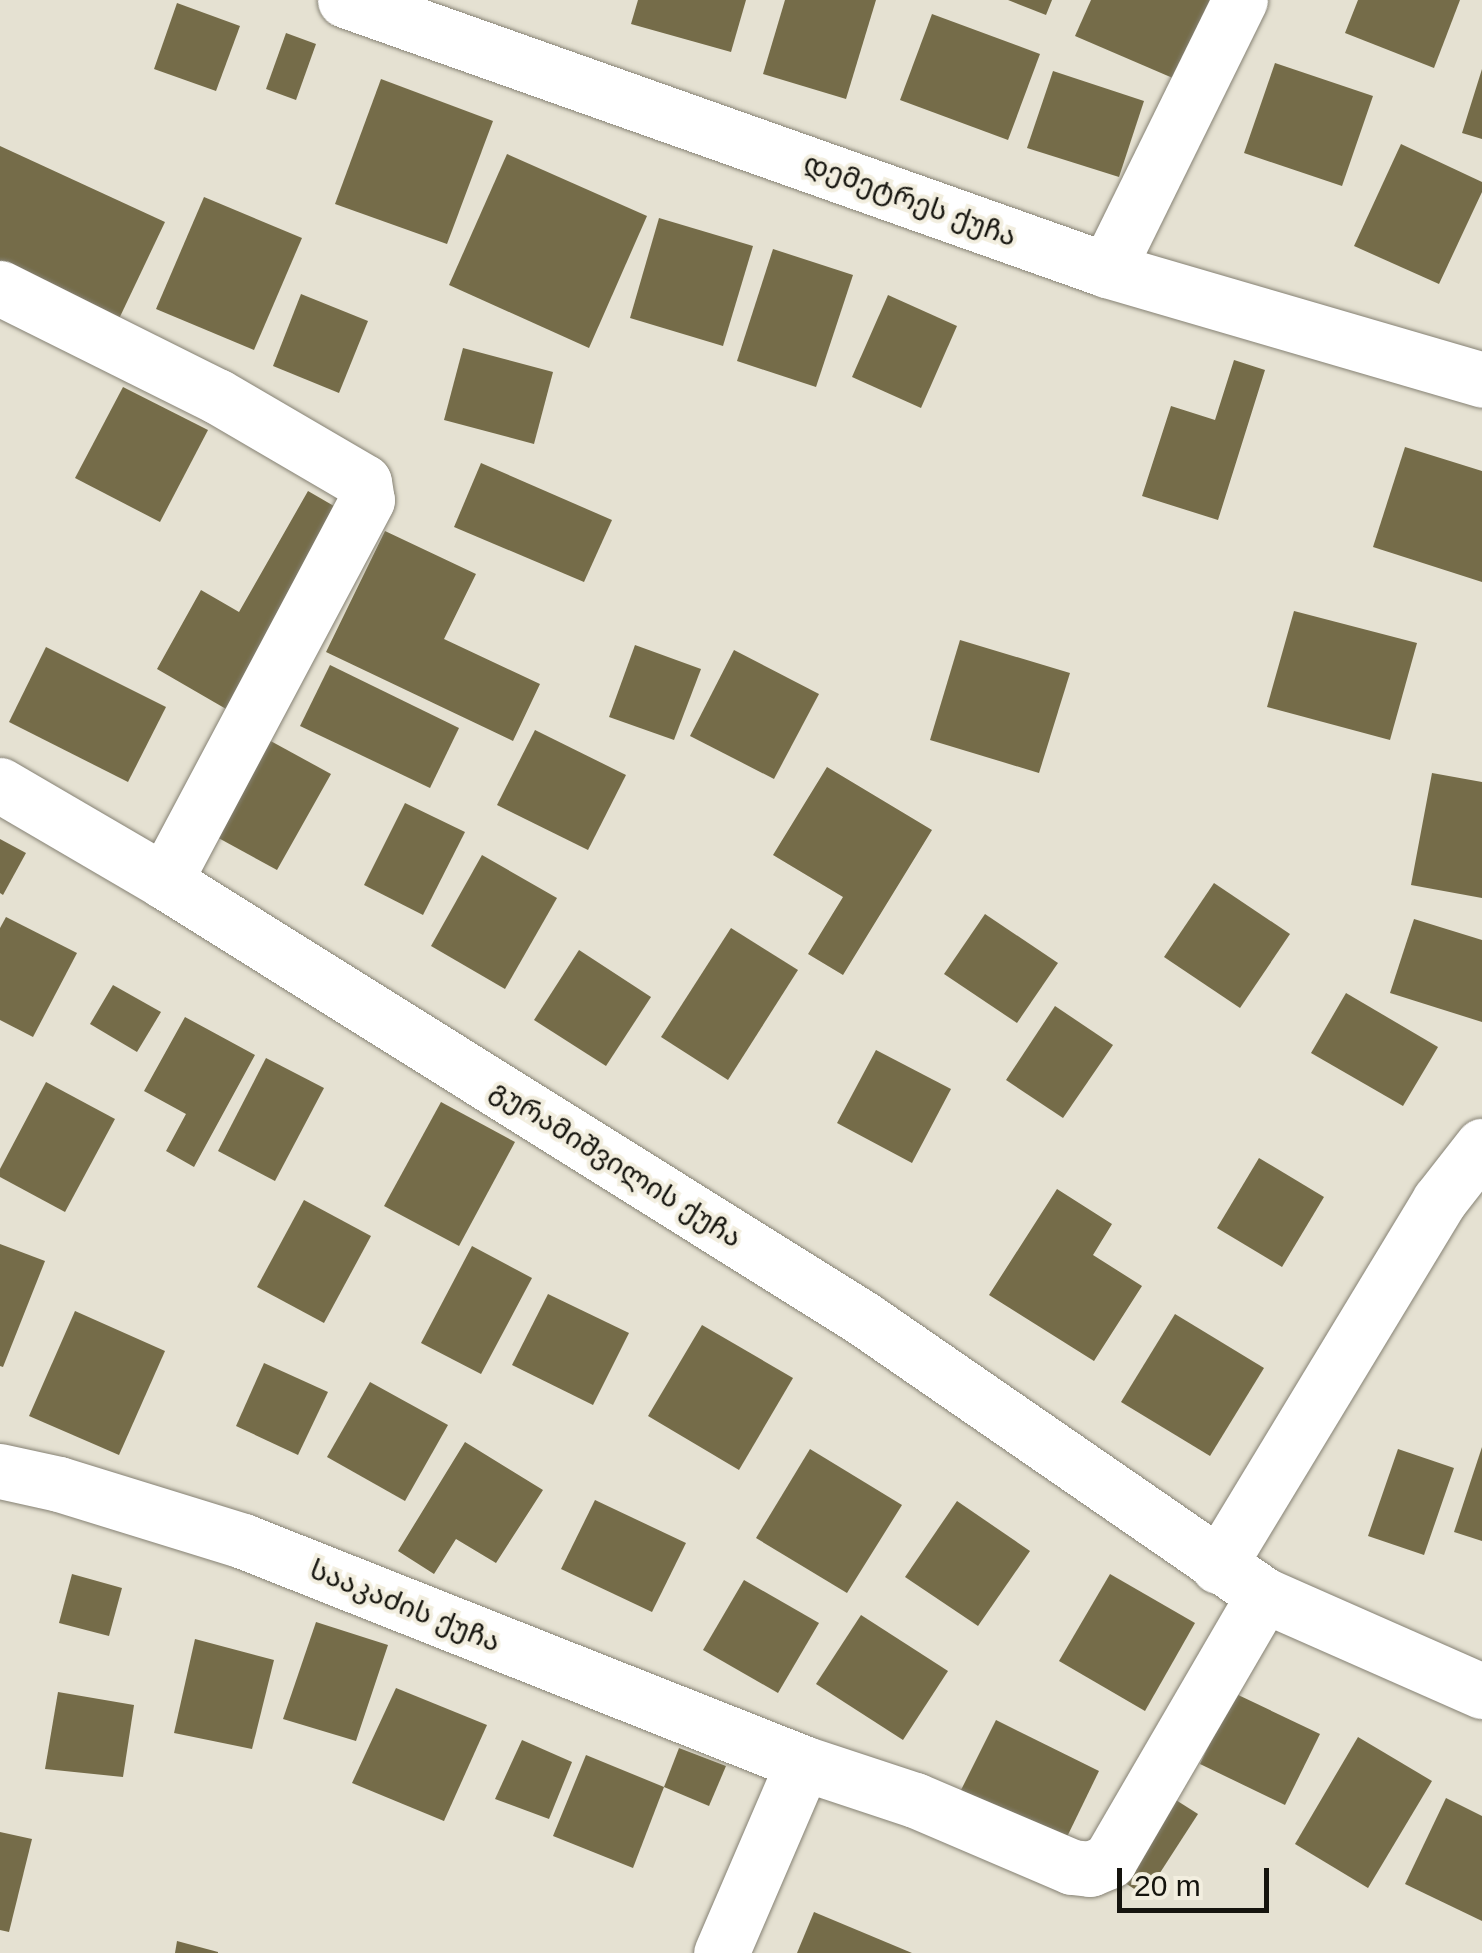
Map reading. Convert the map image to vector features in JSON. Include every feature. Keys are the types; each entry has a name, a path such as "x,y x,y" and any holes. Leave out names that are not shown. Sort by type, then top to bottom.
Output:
{"street":[{"name":"დემეტრეს ქუჩა","path":"345,0 1107,270 1482,380"},
{"path":"1107,270 1240,0"},
{"path":"0,288 217,396 364,482 367,500 164,881"},
{"name":"გურამიშვილის ქუჩა","path":"0,785 164,881 864,1319 1264,1595 1482,1691"},
{"path":"1218,1566 1439,1201 1482,1146"},
{"name":"სააკაძის ქუჩა","path":"0,1471 60,1484 243,1541 802,1763 915,1800 1072,1867 1090,1869 1109,1861 1264,1595"},
{"path":"721,1953 802,1763"}],"building":[{"path":"638,0 746,0 731,52 631,24"},
{"path":"785,0 876,0 846,99 763,74"},
{"path":"1008,0 1052,0 1046,15"},
{"path":"1091,0 1217,0 1182,82 1075,36"},
{"path":"1358,0 1460,0 1434,68 1345,33"},
{"path":"177,3 240,26 216,91 154,69"},
{"path":"932,14 1040,54 1008,140 900,100"},
{"path":"286,33 316,44 296,100 266,89"},
{"path":"1275,63 1373,96 1342,186 1244,153"},
{"path":"1482,69 1482,139 1462,133"},
{"path":"1053,71 1144,101 1119,177 1027,148"},
{"path":"381,79 493,121 447,244 335,204"},
{"path":"1401,144 1482,182 1482,192 1439,284 1354,246"},
{"path":"0,146 165,222 117,323 0,269"},
{"path":"507,154 647,216 589,348 449,285"},
{"path":"204,197 302,238 254,350 156,309"},
{"path":"659,218 753,246 723,346 630,318"},
{"path":"773,249 853,275 816,387 737,361"},
{"path":"301,294 368,321 339,393 273,366"},
{"path":"888,295 957,326 921,408 852,377"},
{"path":"463,348 553,372 534,444 444,420"},
{"path":"1234,360 1265,370 1218,520 1142,496 1171,406 1215,420"},
{"path":"123,387 208,430 160,522 75,478"},
{"path":"1405,447 1482,471 1482,582 1373,547"},
{"path":"481,463 612,520 584,582 454,527"},
{"path":"308,491 346,513 233,713 157,669 201,590 239,612"},
{"path":"385,531 476,574 444,639 540,684 513,741 326,652"},
{"path":"1294,611 1417,643 1390,740 1267,707"},
{"path":"960,640 1070,673 1039,773 930,740"},
{"path":"635,645 701,669 674,740 609,717"},
{"path":"46,647 166,707 128,782 9,722"},
{"path":"734,650 819,694 774,779 690,736"},
{"path":"330,665 459,728 430,788 300,726"},
{"path":"535,730 626,775 588,850 497,805"},
{"path":"267,739 331,774 277,870 213,835"},
{"path":"827,767 932,830 843,975 808,954 843,897 773,855"},
{"path":"1432,773 1482,782 1482,898 1411,885"},
{"path":"405,803 465,832 423,915 364,885"},
{"path":"0,839 26,853 3,895 0,893"},
{"path":"482,855 557,898 505,989 431,946"},
{"path":"1214,883 1290,934 1240,1008 1164,957"},
{"path":"985,914 1058,963 1017,1023 944,974"},
{"path":"6,917 77,953 33,1037 0,1020 0,928"},
{"path":"1414,919 1482,940 1482,1022 1390,993"},
{"path":"731,928 798,970 728,1080 661,1037"},
{"path":"579,950 651,997 606,1066 534,1020"},
{"path":"113,985 161,1012 137,1052 90,1024"},
{"path":"1346,993 1438,1047 1403,1106 1311,1053"},
{"path":"1055,1006 1113,1045 1063,1118 1006,1080"},
{"path":"185,1017 255,1055 194,1167 166,1151 186,1114 144,1091"},
{"path":"876,1050 951,1089 912,1163 837,1123"},
{"path":"266,1058 324,1088 275,1181 218,1151"},
{"path":"46,1082 115,1119 65,1212 0,1177 0,1169"},
{"path":"441,1102 515,1142 459,1246 384,1206"},
{"path":"1259,1158 1324,1197 1282,1267 1217,1228"},
{"path":"1057,1189 1112,1224 1093,1255 1142,1286 1094,1361 989,1295"},
{"path":"304,1200 371,1236 324,1323 257,1287"},
{"path":"0,1244 45,1261 3,1367 0,1366"},
{"path":"472,1246 532,1278 481,1374 421,1343"},
{"path":"548,1294 629,1333 593,1405 512,1365"},
{"path":"75,1311 165,1351 119,1455 29,1416"},
{"path":"1175,1314 1264,1368 1210,1456 1121,1402"},
{"path":"702,1325 793,1378 739,1470 648,1416"},
{"path":"264,1363 328,1392 298,1455 236,1426"},
{"path":"370,1382 448,1425 405,1501 327,1457"},
{"path":"465,1442 543,1490 496,1563 456,1539 434,1574 398,1551"},
{"path":"1482,1447 1482,1541 1454,1532"},
{"path":"810,1449 902,1505 847,1593 756,1538"},
{"path":"1398,1449 1454,1468 1424,1555 1368,1536"},
{"path":"595,1500 686,1543 652,1612 561,1569"},
{"path":"957,1501 1030,1551 978,1626 905,1577"},
{"path":"72,1574 122,1588 109,1636 59,1623"},
{"path":"1110,1574 1195,1623 1145,1711 1059,1661"},
{"path":"744,1580 819,1623 778,1693 703,1650"},
{"path":"861,1615 948,1671 903,1740 816,1684"},
{"path":"316,1622 388,1645 356,1741 283,1719"},
{"path":"195,1639 274,1660 252,1749 174,1733"},
{"path":"396,1688 487,1725 444,1821 352,1783"},
{"path":"58,1692 134,1705 123,1777 45,1769"},
{"path":"1234,1693 1320,1734 1285,1805 1200,1764"},
{"path":"996,1720 1099,1771 1064,1843 960,1792"},
{"path":"1358,1737 1432,1781 1368,1888 1295,1844"},
{"path":"522,1740 572,1762 549,1819 495,1799"},
{"path":"679,1748 726,1766 709,1806 664,1787"},
{"path":"586,1755 664,1787 633,1868 553,1836"},
{"path":"1168,1795 1198,1814 1145,1896 1116,1877"},
{"path":"1446,1798 1482,1816 1482,1921 1405,1884"},
{"path":"0,1832 32,1839 9,1932 0,1930"},
{"path":"814,1912 912,1953 797,1953"},
{"path":"177,1941 218,1952 218,1953 175,1953"}]}
